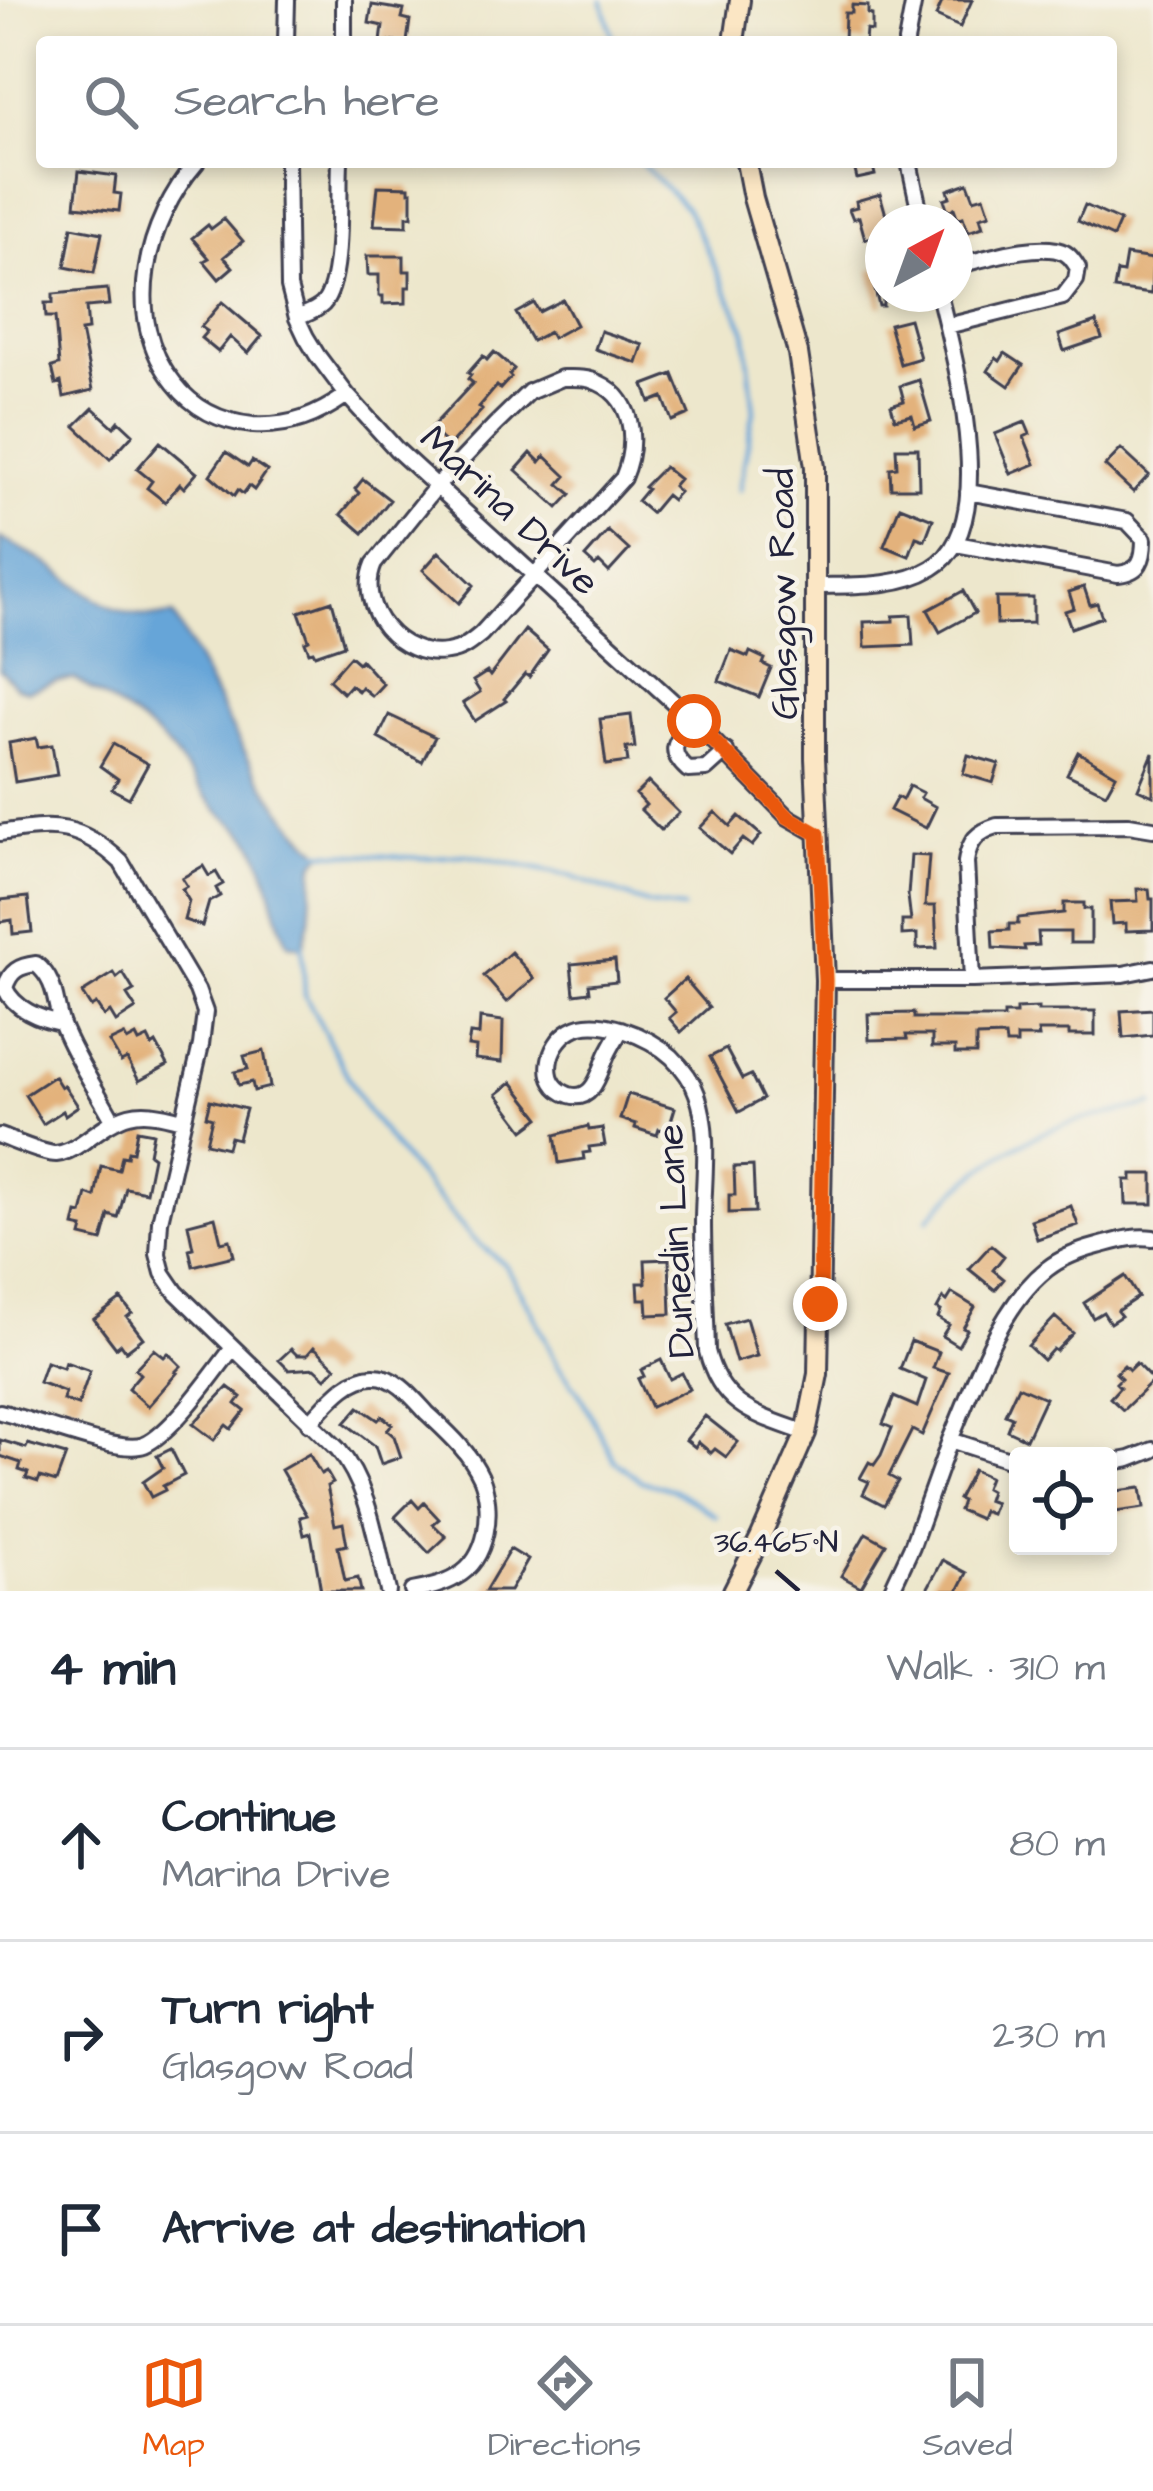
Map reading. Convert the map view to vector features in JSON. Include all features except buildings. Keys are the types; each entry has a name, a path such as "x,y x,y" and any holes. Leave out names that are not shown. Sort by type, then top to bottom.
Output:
{"street":[{"path":"286,36 287,0"},
{"path":"344,0 344,36"},
{"path":"735,36 740,0"},
{"path":"906,36 914,0"},
{"path":"192,168 162,217 145,278 147,326 161,366 194,405 238,424 305,420 347,394"},
{"name":"Marina Drive","path":"287,168 289,287 297,317 317,356 347,394 436,487 694,721 788,817 818,834"},
{"path":"297,317 324,303 333,286 340,168"},
{"name":"Glasgow Road","path":"733,1591 806,1433 818,1374 825,980 818,834 815,467 798,353 747,168"},
{"path":"910,168 918,204"},
{"path":"946,326 1063,297 1078,268 1062,251 1048,249 973,262"},
{"path":"814,586 865,585 922,574 943,561 956,544 968,492 967,422 943,312"},
{"path":"562,378 592,380 627,410 632,450 623,478 481,634 465,647 444,653 400,642 384,626 369,589 369,576 382,552 436,487 529,392 562,378"},
{"path":"956,544 1118,574 1139,567 1144,554 1144,539 1127,520 968,492"},
{"path":"694,721 675,748 680,764 688,770 706,769 726,751"},
{"path":"972,980 966,862 974,838 997,826 1130,824 1153,829"},
{"path":"0,832 44,828 83,832 104,846 121,862 197,990 205,1012 160,1221 158,1254 163,1273 176,1292 353,1468 388,1591"},
{"path":"62,1023 45,1020 10,1000 5,988 8,977 36,964 47,973 62,1023 113,1120"},
{"path":"825,980 972,980 1123,974 1153,968"},
{"path":"573,1028 621,1029 591,1090 580,1096 566,1094 553,1082 550,1051 573,1028"},
{"name":"Dunedin Lane","path":"621,1029 668,1053 696,1089 705,1170 706,1351 712,1372 749,1412 806,1433"},
{"path":"0,1136 55,1154 75,1148 128,1114 151,1112 182,1120"},
{"path":"891,1591 950,1440 999,1331 1018,1302 1044,1271 1073,1253 1134,1236 1153,1238"},
{"path":"0,1412 120,1448 143,1445 162,1432 232,1349"},
{"path":"309,1423 348,1385 379,1376 413,1398 473,1463 488,1507 486,1535 476,1558 458,1576 412,1591"},
{"path":"950,1440 1009,1459"},
{"path":"1117,1461 1153,1450"}],"water":[{"path":"0,538 108,605 137,615 173,615 256,772 297,829 322,854 314,864 303,947 288,944 251,840 217,809 159,738 75,679 28,691 16,687 0,669"}],"waterway":[{"path":"602,0 612,36"},
{"path":"646,168 687,209 745,329 754,411 739,490"},
{"path":"319,852 422,858 466,855 567,875 650,905 683,909"},
{"path":"302,944 305,995 363,1105 472,1238 505,1265 614,1460 641,1481 675,1490 716,1516"},
{"path":"928,1219 972,1177 1022,1143 1071,1123 1153,1104"}],"route":[{"path":"694,721 788,817 818,834 825,980 820,1304"}]}
